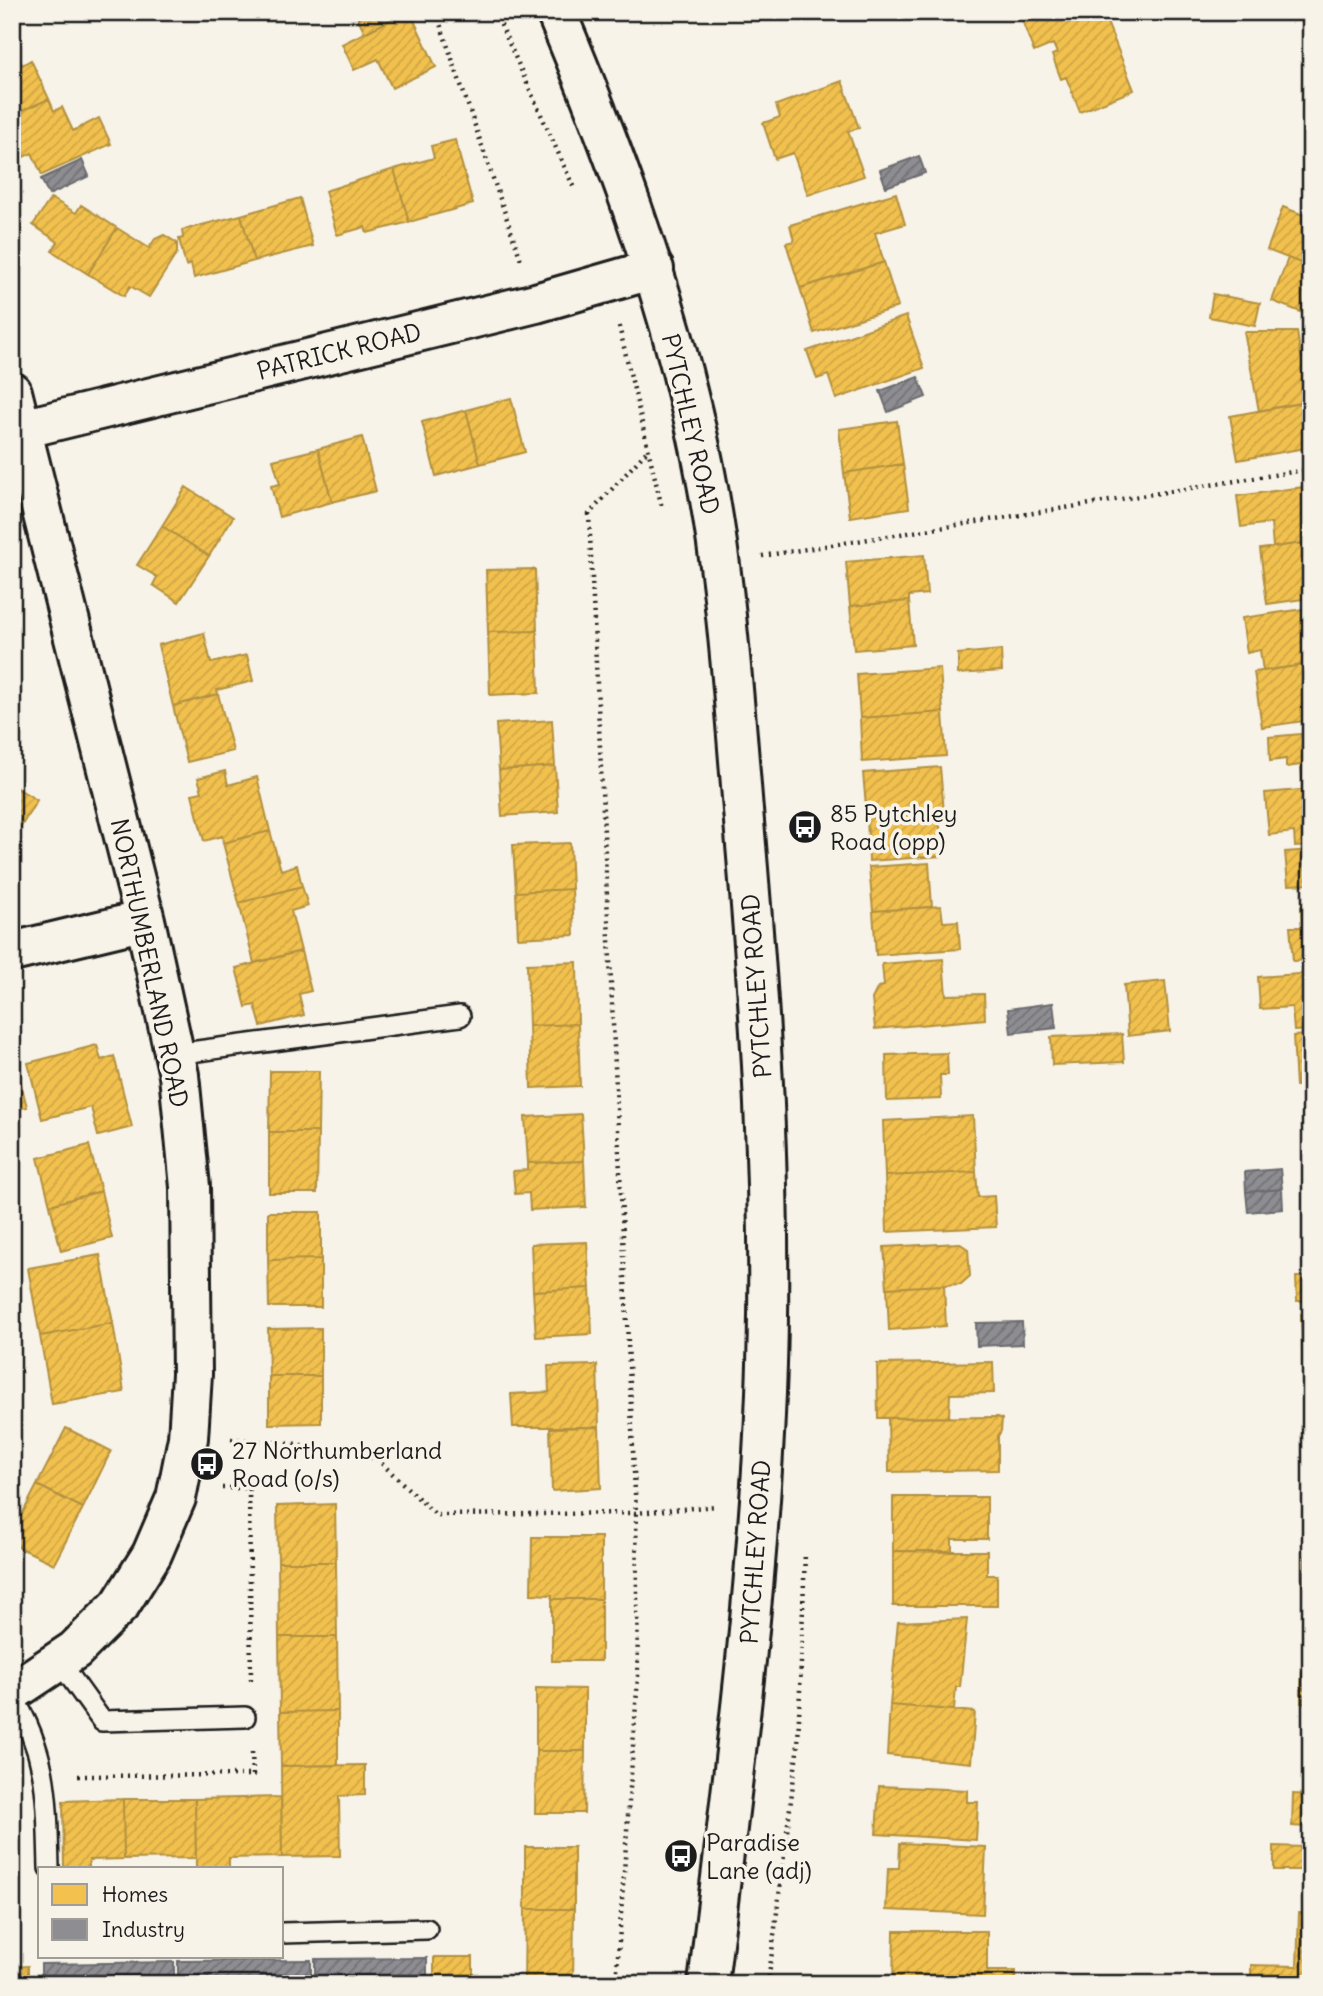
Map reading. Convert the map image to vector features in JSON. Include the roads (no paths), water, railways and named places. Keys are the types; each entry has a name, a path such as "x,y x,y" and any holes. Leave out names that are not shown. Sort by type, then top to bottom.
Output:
{"street":[{"name":"PYTCHLEY ROAD","path":"556,12 612,146 654,269 692,412 722,563 755,940 767,1168 766,1389 760,1501 743,1703 708,1984"},
{"name":"PATRICK ROAD","path":"22,429 536,303 654,269"},
{"name":"NORTHUMBERLAND ROAD","path":"12,391 145,920 174,1054 190,1187 192,1374 188,1437 176,1498 152,1554 120,1605 75,1650 12,1694"},
{"path":"12,952 145,920"}],"lane":[{"path":"174,1054 460,1016"},
{"path":"59,1661 102,1721 245,1717"},
{"path":"12,1694 29,1723 46,1777 49,1867"},
{"path":"284,1933 427,1928"}],"place":[{"name":"85 Pytchley Road (opp)","path":"805,827"},
{"name":"27 Northumberland Road (o/s)","path":"207,1464"},
{"name":"Paradise Lane (adj)","path":"681,1856"}]}
